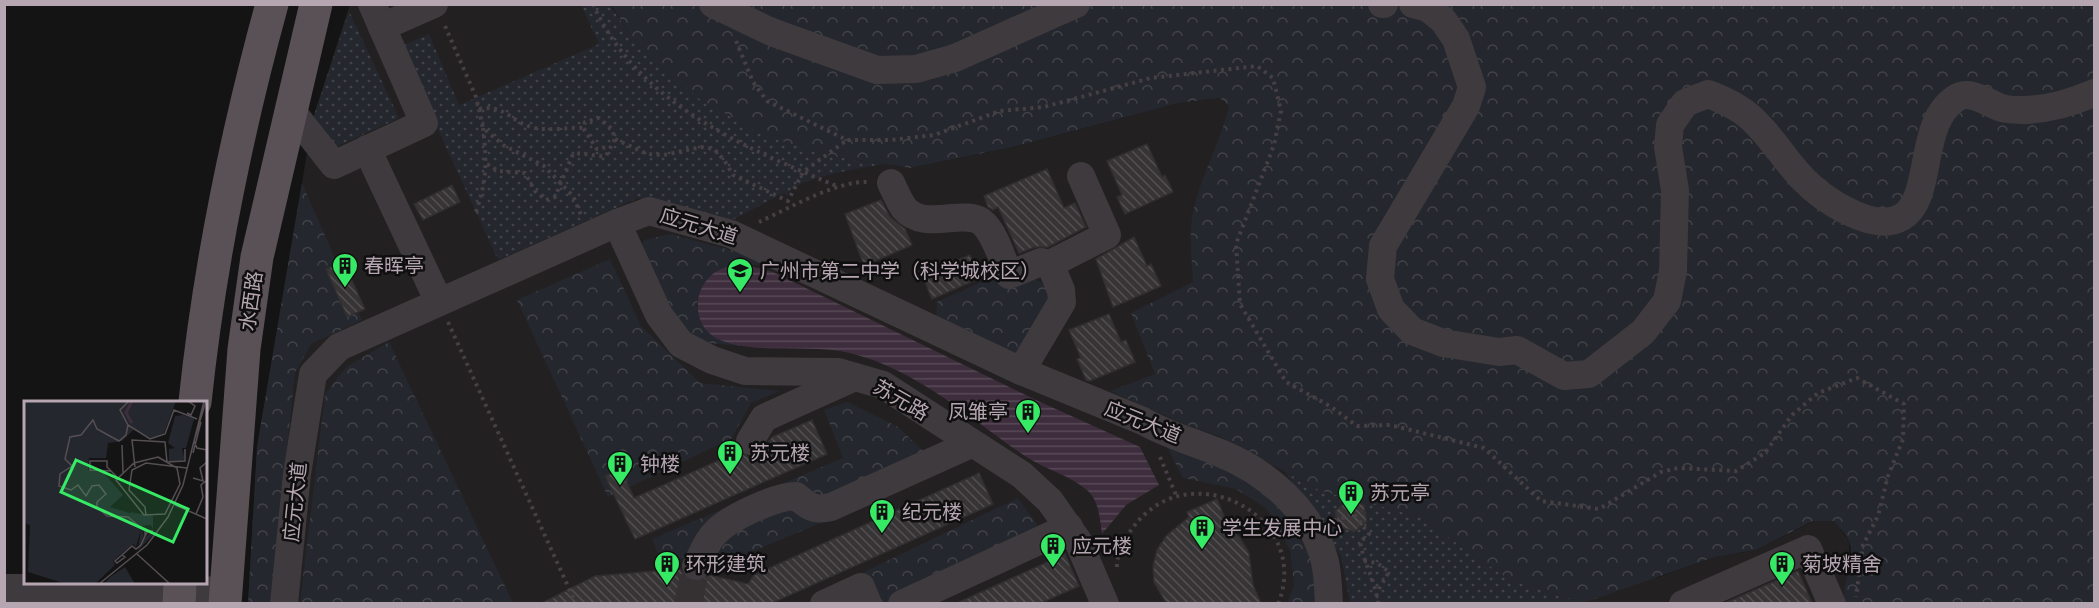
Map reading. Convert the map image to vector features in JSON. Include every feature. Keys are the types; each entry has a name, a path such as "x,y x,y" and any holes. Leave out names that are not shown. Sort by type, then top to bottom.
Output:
{"main road":[{"name":"水西路","path":"195,401 223,212 245,106 272,4"},
{"name":"水西路","path":"226,598 244,349 257,257 316,4"}],"street":[{"path":"713,4 769,31 878,70 916,69 955,58 1076,4"},
{"path":"1413,4 1428,8 1456,39 1472,87 1466,106 1383,246 1380,279 1391,309 1412,331 1443,343 1499,352 1517,350 1564,376 1589,374 1643,332 1667,301 1673,271 1674,202 1668,147 1670,125 1685,103 1708,94 1729,102 1757,123 1803,179 1855,215 1878,223 1894,222 1907,214 1917,196 1936,121 1947,106 1961,96 1972,96 2004,109 2043,110 2094,93"},
{"path":"290,109 334,165 424,123 377,16 437,10"},
{"path":"367,149 439,302"},
{"path":"891,183 904,208 914,216 923,219 971,218 983,222 990,231 1008,275 1041,262 1050,264 1107,236 1081,176"},
{"name":"应元大道","path":"284,603 297,474 313,374 339,347 616,223 649,211 731,234 1021,371 1143,421 1159,430 1222,453 1251,468 1279,487 1310,526 1325,561 1329,603"},
{"name":"苏元路","path":"616,223 659,315 681,344 712,360 745,371 838,372 883,385 1022,476 1050,501 1078,541 1105,603"},
{"path":"1021,371 1062,302 1061,290 1050,264"},
{"path":"750,441 764,418 855,377"},
{"path":"696,566 713,535 723,526 785,496 796,496 809,508 819,510 831,507 971,444"},
{"path":"902,603 1069,528"},
{"path":"1683,603 1808,549 1832,603"},
{"path":"824,603 861,587 868,603"},
{"path":"4,588 180,591 226,598"}],"path":[{"path":"593,4 605,31 626,56 685,111 749,149 839,187"},
{"path":"437,10 479,109 483,128 487,164 485,186 476,212"},
{"path":"479,109 492,106 522,124 536,128 583,128"},
{"path":"583,128 585,122 599,118 612,129 615,138 647,154 664,156 701,147 714,149 733,175 788,201 803,172 847,140"},
{"path":"483,128 502,145 544,166 561,183 573,196 589,235"},
{"path":"583,128 597,150 608,147"},
{"path":"487,164 498,171 525,173 535,191 546,200 555,197 573,154 585,152 596,157 606,156 608,147 615,138"},
{"path":"731,234 856,181 891,183"},
{"path":"439,302 576,603"},
{"path":"1030,429 1034,422 1030,410 1043,398"},
{"path":"1117,570 1125,538 1139,519 1158,503 1176,495 1201,493 1220,495 1238,501 1254,512 1267,526 1277,543 1282,561 1283,580 1278,603"},
{"path":"1310,526 1329,526 1353,513 1369,534 1360,542 1363,561 1377,592 1378,603"},
{"path":"1363,561 1377,563 1389,572 1377,592"}],"shaded area":[{"name":"广州市第二中学（科学城校区）","path":"350,4 610,5 629,33 825,155 910,168 1013,147 1179,103 1220,98 1229,106 1224,130 1203,184 1656,578 1715,557 1756,550 1814,521 1834,521 1849,541 1850,567 1843,594 1843,604 248,604 257,447 313,118"},
{"path":"730,266 750,266 773,272 1036,400 1140,447 1159,485 1126,505 1102,534 1097,505 1092,495 1081,485 1025,456 942,397 898,371 875,361 835,350 749,347 720,340 709,333 702,324 698,313 701,290 716,272"}],"green space":[{"path":"581,5 610,5 629,33 825,155 883,164 816,178 793,188 787,195 783,193 725,224 638,198 498,260 400,47 429,34 459,105 599,44"},
{"path":"611,5 2094,5 2094,603 1843,603 1851,549 1848,538 1834,521 1813,521 1756,550 1715,557 1583,603 1507,578 1418,516 1321,491 1219,436 1184,424 1110,391 1155,374 1131,313 1193,282 1191,226 1193,211 1229,106 1220,98 1179,103 1013,147 910,168 825,155 760,134 696,97 629,33"},
{"path":"349,11 399,118 327,151 313,118"},
{"path":"302,183 362,320 311,344 295,373 271,603 248,604 257,447"},
{"path":"670,234 745,254 766,264 731,268 714,275 701,292 696,306 718,339 742,346 708,343 684,330 638,254 644,240"},
{"path":"610,259 641,326 700,383 780,391 751,403 731,439 608,497 517,300"},
{"path":"997,275 1031,278 1052,287 1053,301 1018,358 936,322 937,302"},
{"path":"389,342 513,603 300,603 325,394 346,367"},
{"path":"847,402 898,427 944,471 730,561 659,556 652,539 843,458 824,410"},
{"path":"1162,437 1238,466 1280,507 1312,558 1321,603 1287,603 1294,585 1290,550 1266,508 1236,489 1183,478"},
{"path":"1285,472 1321,491 1418,516 1507,578 1583,603 1350,603 1341,556"},
{"path":"1018,498 1041,530 892,603 820,603 812,597"}],"building":[{"path":"1147,144 1162,177 1165,175 1173,192 1125,214 1117,197 1122,195 1107,161"},
{"path":"1047,169 1064,208 1075,203 1086,227 1048,247 1035,247 1019,253 998,207 993,210 988,207 984,196"},
{"path":"452,185 460,202 423,220 414,204"},
{"path":"881,200 890,217 905,229 912,245 864,266 845,214"},
{"path":"1134,237 1147,266 1151,264 1161,286 1113,307 1096,259"},
{"path":"970,255 980,278 932,299 922,275"},
{"name":"春晖亭","path":"343,261 365,309 347,317 326,269"},
{"path":"1109,314 1121,342 1126,340 1135,362 1090,381 1086,380 1077,359 1081,358 1069,330"},
{"name":"苏元楼","path":"812,420 827,454 635,539 605,476 621,469 634,498 738,452 749,457 757,456 772,437"},
{"path":"979,473 993,504 772,603 542,603 595,576 680,569 688,580 696,582 709,575 748,584 754,575"},
{"name":"学生发展中心","path":"1217,499 1229,528 1240,538 1249,553 1253,585 1261,603 1166,603 1154,582 1153,566 1157,550 1166,536 1189,517 1187,512"},
{"name":"苏元亭","path":"1348,500 1364,505 1367,522 1354,532 1338,526 1335,511"},
{"name":"应元楼","path":"1065,554 1079,586 1041,603 957,603"},
{"name":"菊坡精舍","path":"1798,571 1812,603 1725,603"}],"tunnel":[{"path":"688,604 696,566"}],"place":[{"name":"春晖亭","path":"345,289"},
{"name":"广州市第二中学（科学城校区）","path":"740,294"},
{"name":"凤雏亭","path":"1028,435"},
{"name":"苏元楼","path":"730,476"},
{"name":"钟楼","path":"620,487"},
{"name":"苏元亭","path":"1351,516"},
{"name":"纪元楼","path":"882,535"},
{"name":"学生发展中心","path":"1202,551"},
{"name":"应元楼","path":"1053,569"},
{"name":"环形建筑","path":"667,587"},
{"name":"菊坡精舍","path":"1782,587"}]}
